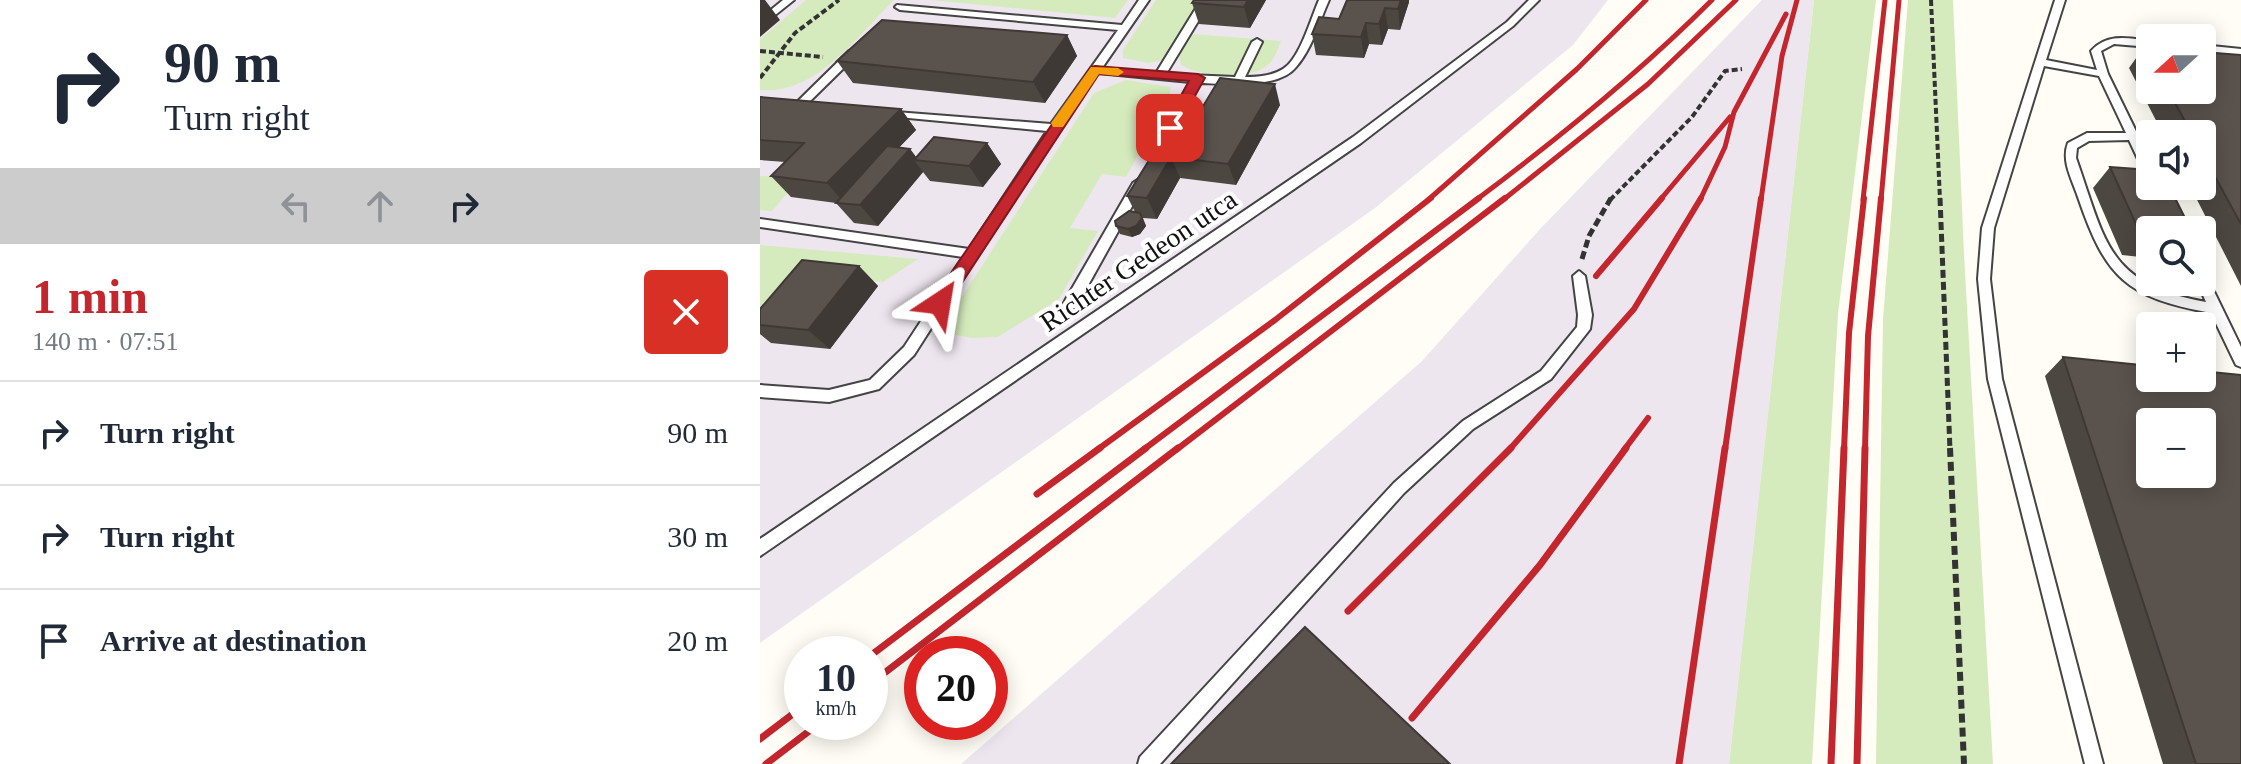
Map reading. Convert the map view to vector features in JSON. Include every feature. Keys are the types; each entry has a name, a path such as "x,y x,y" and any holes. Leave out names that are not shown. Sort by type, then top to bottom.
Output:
{"lane":[{"path":"760,24 789,0"},
{"path":"760,391 829,396 874,385 909,351 1054,128 1144,0"},
{"path":"1160,75 1206,0"},
{"path":"1095,70 1238,81 1267,79 1288,71 1324,0 1314,0"},
{"name":"Richter Gedeon utca","path":"760,548 1357,140 1510,24 1534,0"},
{"path":"2060,0 1988,228 1984,279 1995,379 2094,764"},
{"path":"890,17 903,3 1123,28"},
{"path":"2136,42 2113,40 2102,44 2096,51 2103,74 2136,142"},
{"path":"1238,81 1257,42"},
{"path":"799,106 858,48"},
{"path":"2216,49 2241,52"},
{"path":"2039,62 2103,74"},
{"path":"1161,144 1198,78"},
{"path":"786,104 814,107"},
{"path":"874,112 1054,128"},
{"path":"2133,136 2087,137 2072,146 2070,158 2106,257 2132,284 2152,295 2171,303 2216,309"},
{"path":"1071,303 1146,171"},
{"path":"760,223 972,254"},
{"path":"1147,764 1399,488 1468,425 1546,375 1583,329 1585,315 1579,276"},
{"path":"2210,296 2241,361"}],"path":[{"path":"760,78 795,33 839,0"},
{"path":"1931,0 1964,764"},
{"path":"760,51 847,59"},
{"path":"1579,276 1584,248 1610,198 1630,173 1693,116 1725,71 1742,69"}],"shaded area":[{"path":"760,0 1608,0 1573,45 1375,208 760,643"},
{"path":"1762,0 1814,0 1729,764 961,764 988,740 1008,740 1008,723 1422,361 1541,228"}],"green space":[{"path":"806,0 894,0 850,46 818,73 781,89 760,90 760,39"},
{"path":"930,0 1128,0 1115,18"},
{"path":"1156,0 1201,0 1163,60 1149,63 1123,58 1123,50"},
{"path":"1814,0 1876,0 1838,314 1812,764 1729,764"},
{"path":"1908,0 1953,0 1993,764 1876,764 1883,319"},
{"path":"1193,34 1281,41 1273,59 1260,70 1225,76 1181,65 1179,55"},
{"path":"1126,80 1171,87 1169,99 1126,177 1102,174 1070,228 1098,231 1059,299 998,337 972,338 939,332 1094,93"},
{"path":"760,176 800,178 772,211 760,210"},
{"path":"760,245 918,259 883,282 818,276 771,336 760,335"}],"building":[{"path":"1194,0 1248,0 1244,7 1192,3"},
{"path":"1347,0 1401,0 1398,9 1385,8 1379,24 1366,23 1361,37 1312,34 1319,17 1339,19"},
{"path":"882,20 1067,35 1033,82 837,61"},
{"path":"2216,53 2241,55 2241,224 2216,178 2216,120 2184,120 2176,104 2216,104"},
{"path":"1220,78 1275,84 1228,164 1171,157 1147,198 1127,196 1180,110 1199,113"},
{"path":"760,97 901,109 827,183 771,176 804,143 760,140"},
{"path":"934,137 987,143 969,166 914,160"},
{"path":"887,146 910,149 860,205 836,203"},
{"path":"2110,167 2136,169 2136,200 2176,200 2184,216 2136,216 2136,224"},
{"path":"1129,211 1140,213 1142,218 1136,226 1128,229 1116,226 1115,221"},
{"path":"802,260 859,266 808,330 760,325 760,309"},
{"path":"2063,357 2136,365 2136,392 2216,392 2216,372 2241,375 2241,764 2196,764"},
{"path":"1305,627 1450,764 1171,764"}],"railway":[{"path":"1428,200 1577,69 1646,0"},
{"path":"1476,200 1597,104 1656,54 1712,0"},
{"path":"1503,200 1648,84 1736,0"},
{"path":"1761,200 1782,56 1797,0"},
{"path":"1863,200 1885,0"},
{"path":"1881,200 1899,0"},
{"path":"1701,198 1725,147 1734,112 1786,14"},
{"path":"1660,200 1730,117"},
{"path":"1097,450 1275,320 1431,198"},
{"path":"1143,450 1479,198"},
{"path":"1176,450 1505,198"},
{"path":"1596,276 1662,198"},
{"path":"1509,450 1634,309 1701,198"},
{"path":"1725,450 1761,198"},
{"path":"1844,450 1849,333 1864,198"},
{"path":"1865,450 1868,336 1881,198"},
{"path":"1624,450 1648,418"},
{"path":"1037,494 1100,448"},
{"path":"888,642 1146,448"},
{"path":"888,670 1178,448"},
{"path":"1412,718 1540,565 1626,448"},
{"path":"1679,764 1725,448"},
{"path":"1831,764 1844,448"},
{"path":"1857,764 1865,448"},
{"path":"1348,611 1509,450"},
{"path":"760,739 784,721"},
{"path":"766,764 797,740"}],"slow traffic":[{"path":"1058,123 1095,70 1118,72"}],"route":[{"path":"940,303 1095,70 1198,78 1170,128"}]}
